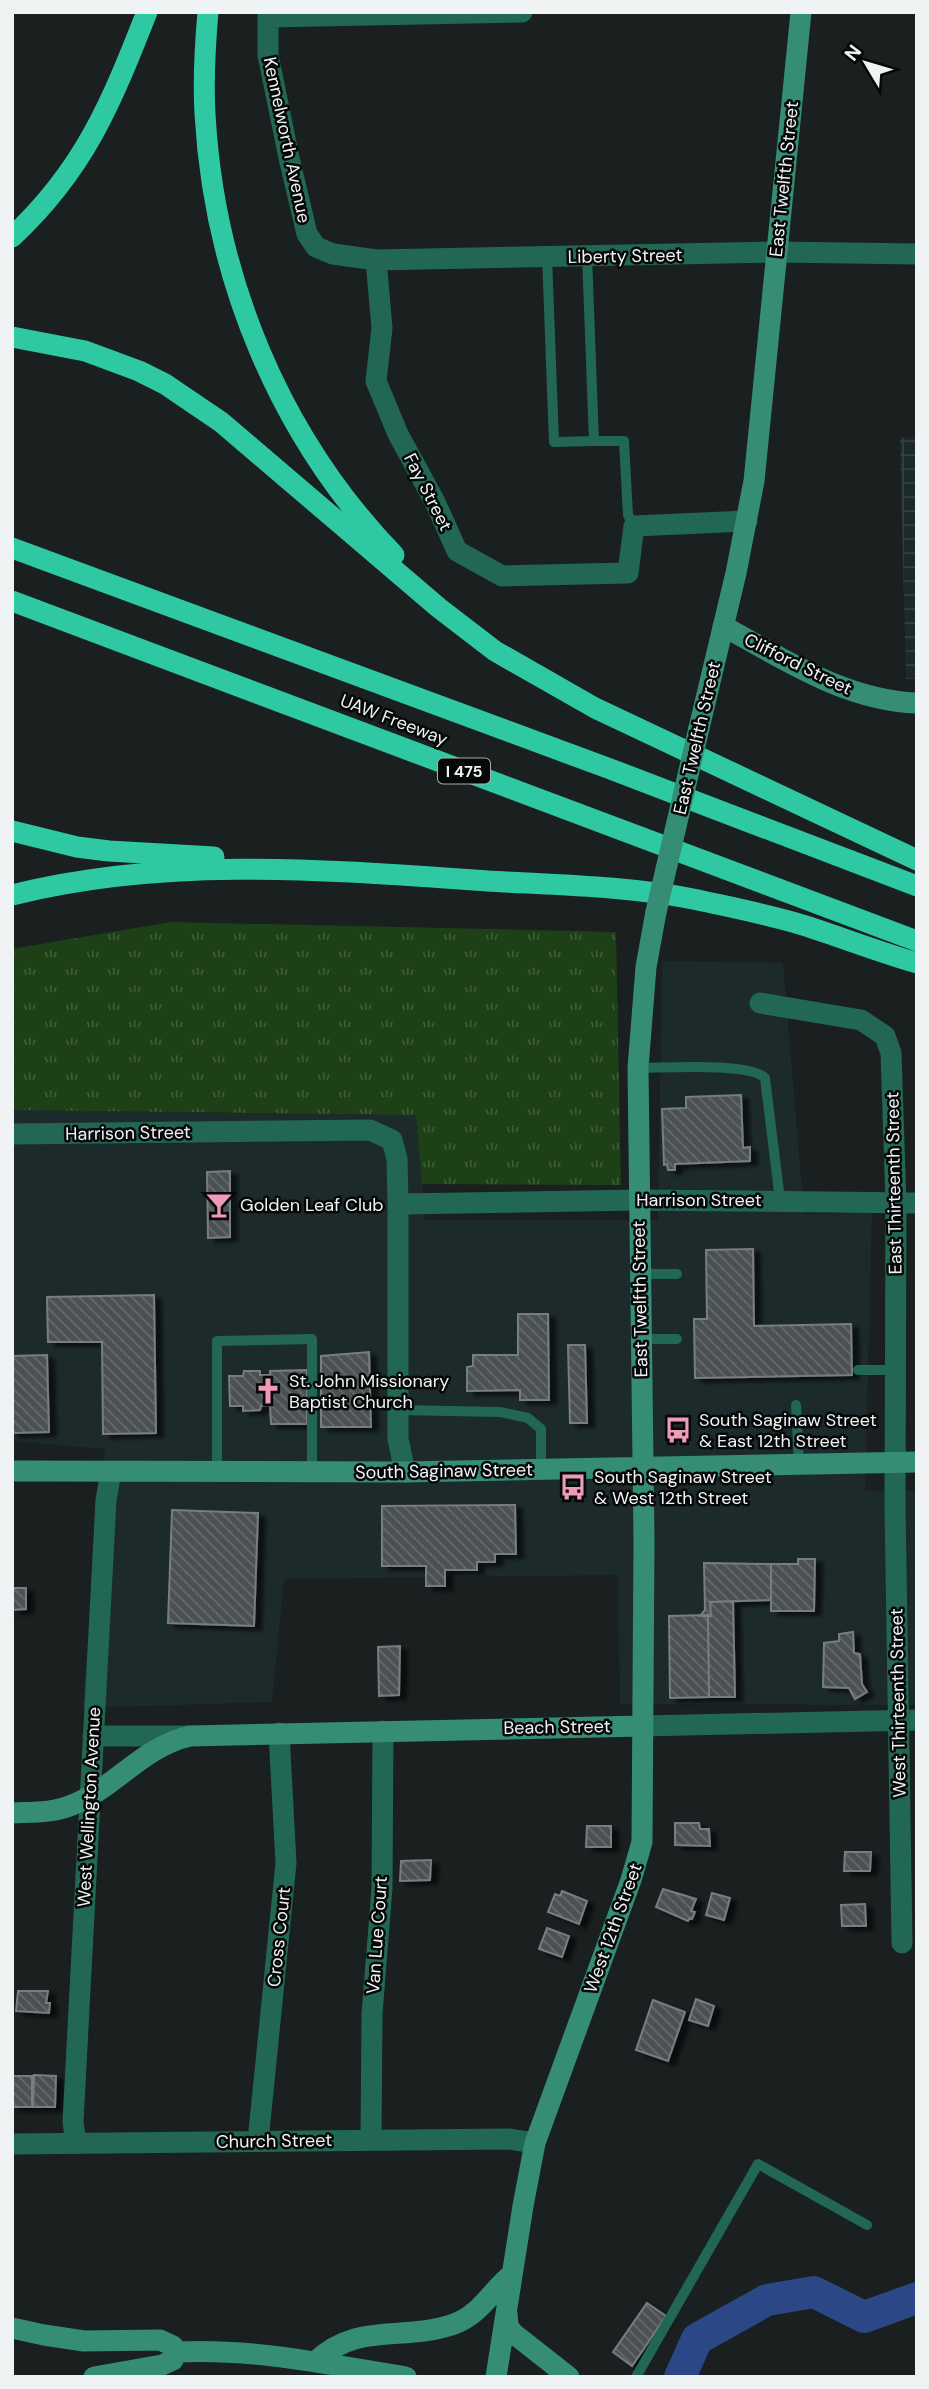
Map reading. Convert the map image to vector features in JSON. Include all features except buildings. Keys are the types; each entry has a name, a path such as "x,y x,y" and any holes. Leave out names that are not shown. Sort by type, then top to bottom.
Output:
{"highway":[{"path":"12,237 54,192 90,143 115,92 147,12"},
{"path":"208,12 204,99 209,161 226,253 258,349 297,429 324,472 377,537 425,587 495,651"},
{"path":"12,337 85,351 139,371 191,401 263,456 371,551 495,651 595,708 917,859"},
{"name":"UAW Freeway","path":"12,546 917,886"},
{"name":"UAW Freeway","path":"12,601 917,941"},
{"path":"12,831 77,847 109,851 240,858 368,873"},
{"path":"12,895 83,879 163,871 238,869 368,873 578,887 695,899 797,924 917,962"}],"street":[{"path":"268,15 522,12"},
{"name":"East Twelfth Street","path":"642,1467 638,1068 646,967 656,912 747,521 763,400 801,12"},
{"name":"Kennelworth Avenue","path":"268,15 268,55 307,234 316,247 333,254"},
{"name":"Liberty Street","path":"333,254 376,260 777,252 917,254"},
{"name":"Fay Street","path":"376,260 382,328 376,381 398,434 435,502 457,551 502,576 628,573 634,526"},
{"path":"634,526 747,521"},
{"name":"Clifford Street","path":"723,626 848,691 890,701 917,703"},
{"name":"East Thirteenth Street","path":"760,1003 861,1020 885,1036 891,1052 906,1203 896,1370 906,1463"},
{"name":"Harrison Street","path":"12,1134 370,1130 392,1140 397,1159 398,1204 639,1200 906,1203"},
{"path":"398,1204 398,1439 405,1472"},
{"name":"South Saginaw Street","path":"12,1471 405,1472 906,1463"},
{"name":"West Thirteenth Street","path":"902,1943 908,1720 906,1463"},
{"name":"West 12th Street","path":"495,2377 536,2143 640,1851 643,1800 642,1467"},
{"name":"West Wellington Avenue","path":"76,2143 72,2122 89,1796 106,1500 111,1472"},
{"name":"Beach Street","path":"93,1736 908,1720"},
{"name":"Van Lue Court","path":"371,2140 372,2014 383,1888 383,1731"},
{"name":"Cross Court","path":"258,2141 286,1863 279,1733"},
{"name":"Beach Street","path":"12,1813 61,1809 75,1804 149,1752 171,1742 197,1736"},
{"name":"Church Street","path":"12,2144 508,2139 536,2143"},
{"path":"315,2362 333,2346 350,2339 430,2329 462,2320 477,2310 512,2274"},
{"path":"507,2311 507,2322 513,2333 569,2377"},
{"path":"12,2328 44,2336 84,2341 160,2340 173,2346 177,2352"},
{"path":"177,2352 232,2353 315,2362 360,2373 406,2377"},
{"path":"94,2377 162,2365 173,2360 177,2352"}],"lane":[{"path":"587,256 594,441"},
{"path":"547,257 554,442 624,441 628,515 634,526"},
{"path":"638,1068 734,1068 759,1072 765,1078 780,1200"},
{"path":"641,1274 677,1274"},
{"path":"217,1472 218,1340 312,1339 312,1472"},
{"path":"641,1339 677,1339"},
{"path":"858,1370 896,1370"},
{"path":"796,1405 799,1464"},
{"path":"398,1410 500,1412 528,1418 541,1429 541,1469"},
{"path":"636,2377 674,2315 758,2164 867,2225"}],"shaded area":[{"path":"917,437 917,679 906,679 900,438"},
{"path":"662,961 783,963 804,1214 872,1213 865,1491 917,1491 917,1705 620,1704 618,1575 284,1579 272,1702 82,1708 105,1449 12,1441 12,1110 417,1115 425,1220 658,1220"}],"green space":[{"path":"171,922 616,932 621,1185 422,1184 416,1115 12,1110 12,949"}],"waterway":[{"path":"680,2377 697,2339 767,2300 814,2292 864,2317 917,2298"}],"place":[{"name":"Golden Leaf Club","path":"219,1205"},
{"name":"St. John Missionary Baptist Church","path":"268,1391"},
{"name":"South Saginaw Street & East 12th Street","path":"678,1430"},
{"name":"South Saginaw Street & West 12th Street","path":"573,1487"}]}
